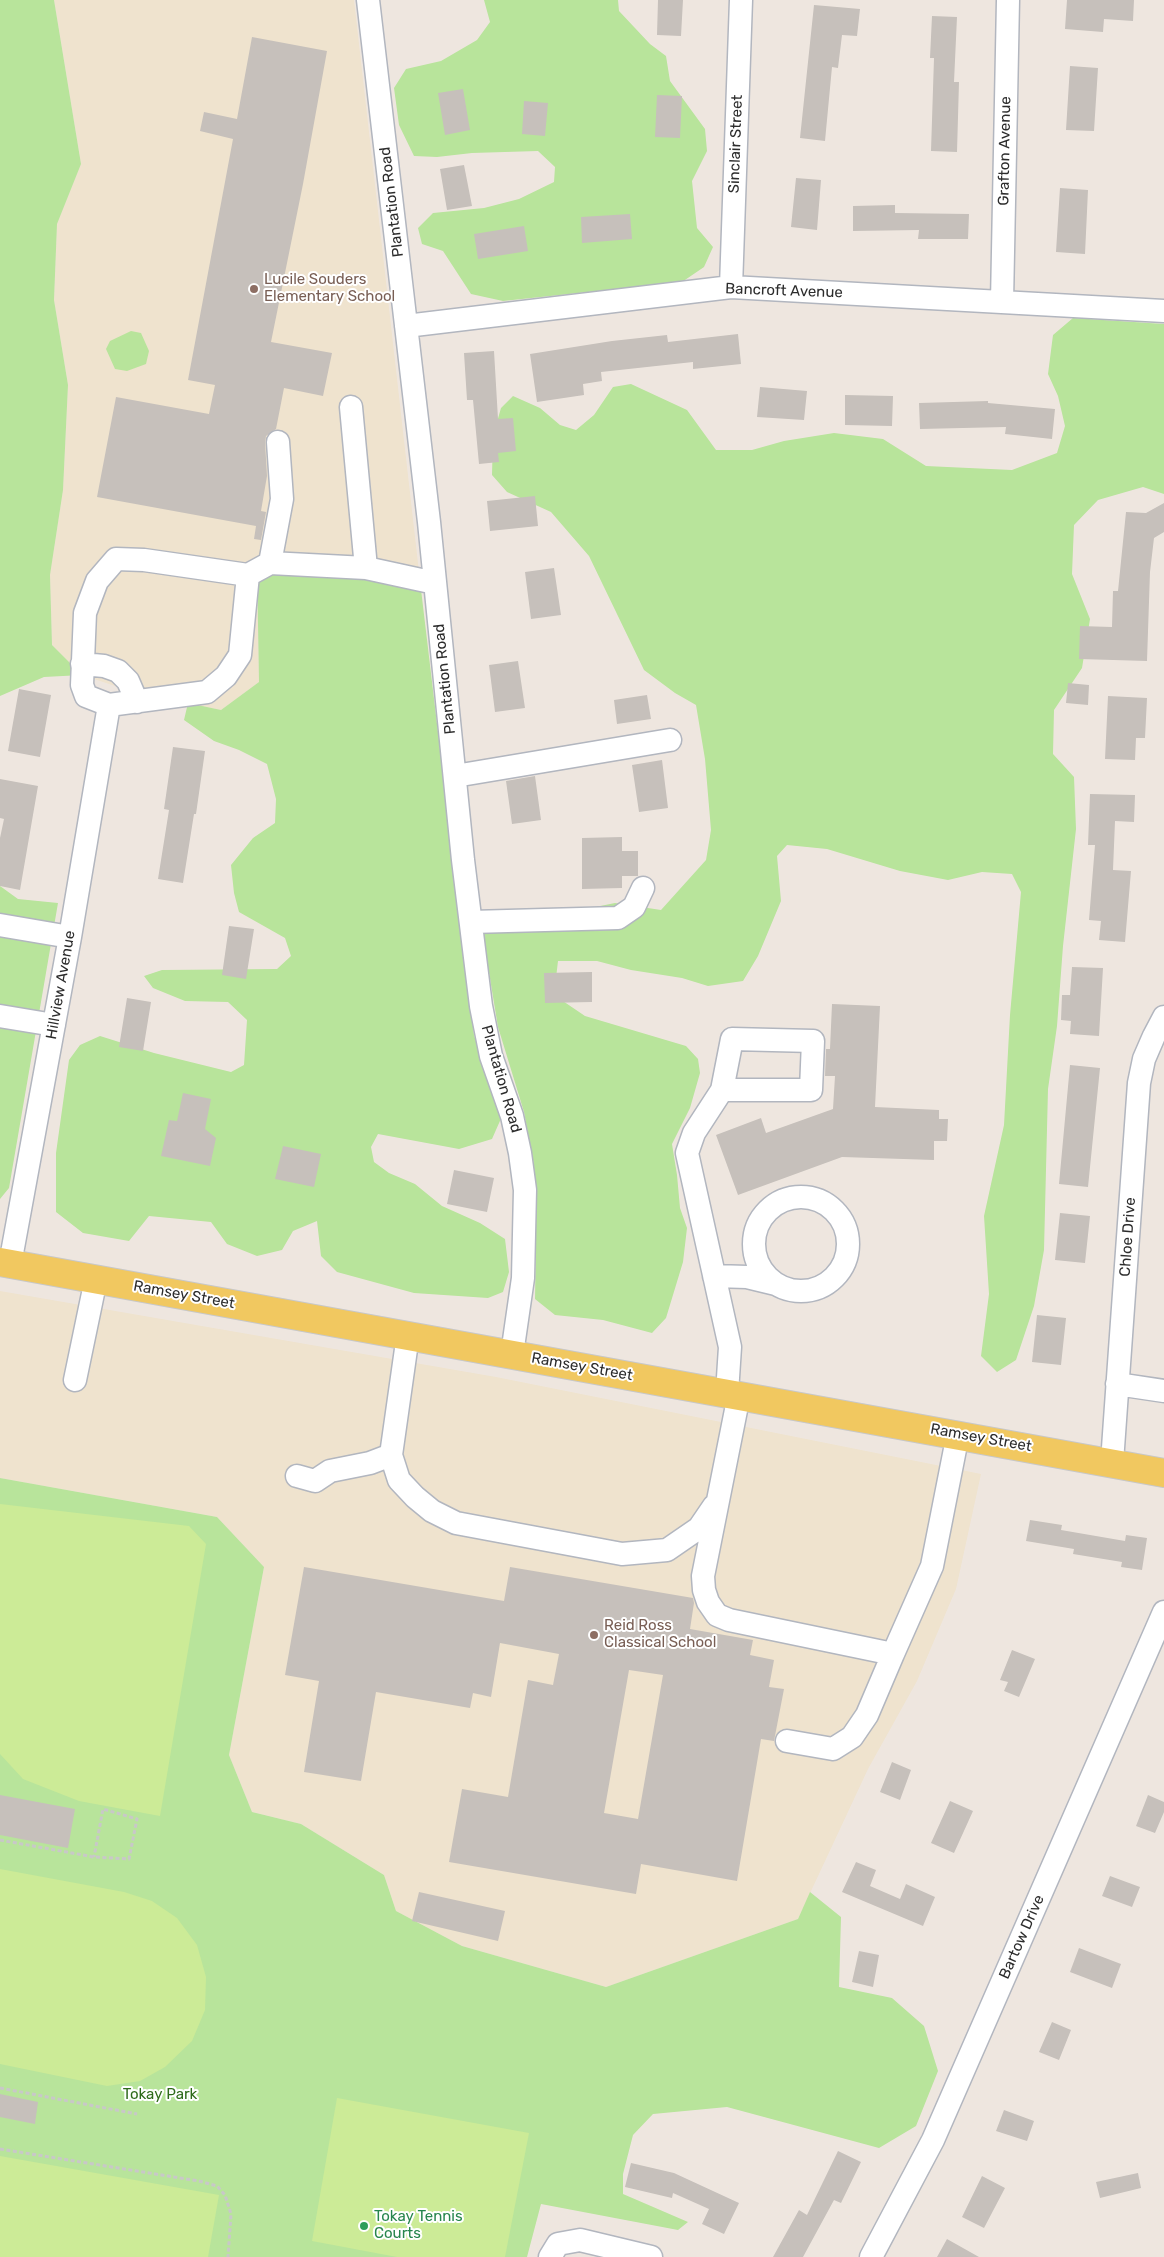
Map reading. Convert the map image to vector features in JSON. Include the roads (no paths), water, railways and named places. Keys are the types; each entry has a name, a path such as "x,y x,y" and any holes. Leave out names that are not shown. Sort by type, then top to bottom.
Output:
{"main road":[{"name":"Ramsey Street","path":"5,1263 958,1434 1164,1473"}],"street":[{"name":"Plantation Road","path":"368,0 435,583 481,1006 489,1047 512,1116 525,1190 523,1278 512,1354"},
{"name":"Sinclair Street","path":"730,287 741,0"},
{"name":"Grafton Avenue","path":"1002,302 1008,0"},
{"name":"Bancroft Avenue","path":"406,326 730,287 1164,312"},
{"path":"351,407 366,568"},
{"path":"270,563 282,499 278,442"},
{"path":"248,575 240,655 226,676 206,692 109,705 95,702 86,696 82,685 85,613 97,581 116,559 144,560 248,575 270,563 366,568 435,583"},
{"path":"82,664 104,666 118,671 128,681 137,702"},
{"name":"Hillview Avenue","path":"5,1263 54,1025 109,705"},
{"path":"455,776 670,740"},
{"path":"471,922 618,918 634,907 643,888"},
{"path":"0,924 70,937"},
{"path":"0,1016 54,1025"},
{"name":"Chloe Drive","path":"1112,1462 1139,1083 1144,1059 1164,1017"},
{"path":"722,1090 694,1133 687,1153 730,1347 733,1394 719,1499 704,1576 704,1590 708,1602 717,1615 729,1620 893,1654"},
{"path":"714,1276 747,1276 776,1284 790,1291 806,1292 821,1287 835,1278 844,1265 848,1250 848,1234 845,1226 842,1219 832,1208 818,1200 803,1197 788,1198 774,1205 763,1216 756,1230 754,1245 756,1260 764,1274 776,1284"},
{"path":"75,1380 96,1279"},
{"path":"408,1335 391,1455 399,1480 414,1497 432,1511 456,1523 622,1554 667,1550 699,1528 719,1499"},
{"path":"1117,1384 1164,1391"},
{"path":"787,1741 833,1749 852,1737 868,1715 932,1566 958,1434"},
{"path":"297,1476 315,1481 330,1471 370,1464 391,1455"},
{"name":"Bartow Drive","path":"871,2257 933,2140 1164,1612"},
{"path":"554,2251 580,2240 651,2257"}],"place":[{"name":"Lucile Souders Elementary School","path":"254,289"},
{"name":"Reid Ross Classical School","path":"594,1635"},
{"name":"Tokay Tennis Courts","path":"364,2226"}],"park label":[{"name":"Tokay Park","path":"160,2095"}]}
